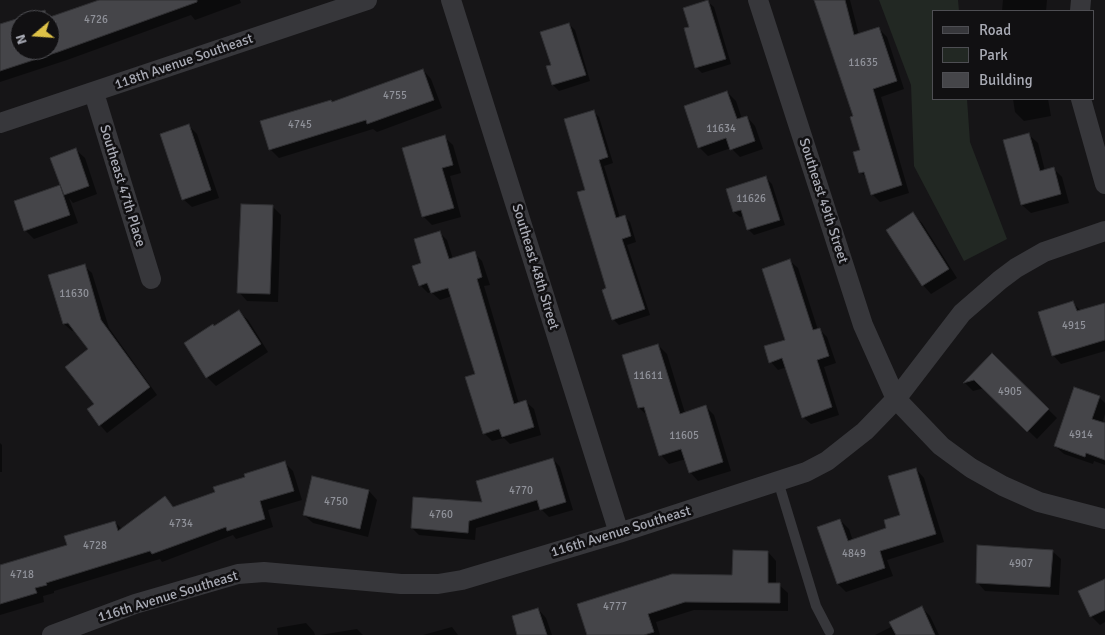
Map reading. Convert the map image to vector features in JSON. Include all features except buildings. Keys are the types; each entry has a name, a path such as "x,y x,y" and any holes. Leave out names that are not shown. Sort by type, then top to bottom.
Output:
{"street":[{"name":"118th Avenue Southeast","path":"0,123 367,0"},
{"name":"Southeast 48th Street","path":"452,0 619,533"},
{"name":"Southeast 49th Street","path":"758,0 863,325 896,399 941,446 971,468 1039,502 1105,519"},
{"name":"Southeast 47th Place","path":"94,93 151,279"},
{"path":"1082,100 1105,184"},
{"name":"116th Avenue Southeast","path":"52,635 135,604 238,574 264,572 401,584 438,584 462,580 619,533 806,472 827,461 865,431 896,399 962,313 1000,280 1016,268 1044,252 1105,231"}],"lane":[{"path":"778,481 816,606 829,631"}],"green space":[{"path":"879,0 958,0 959,10 932,10 932,100 967,100 970,142 1007,239 964,261 914,166 911,85"}]}
